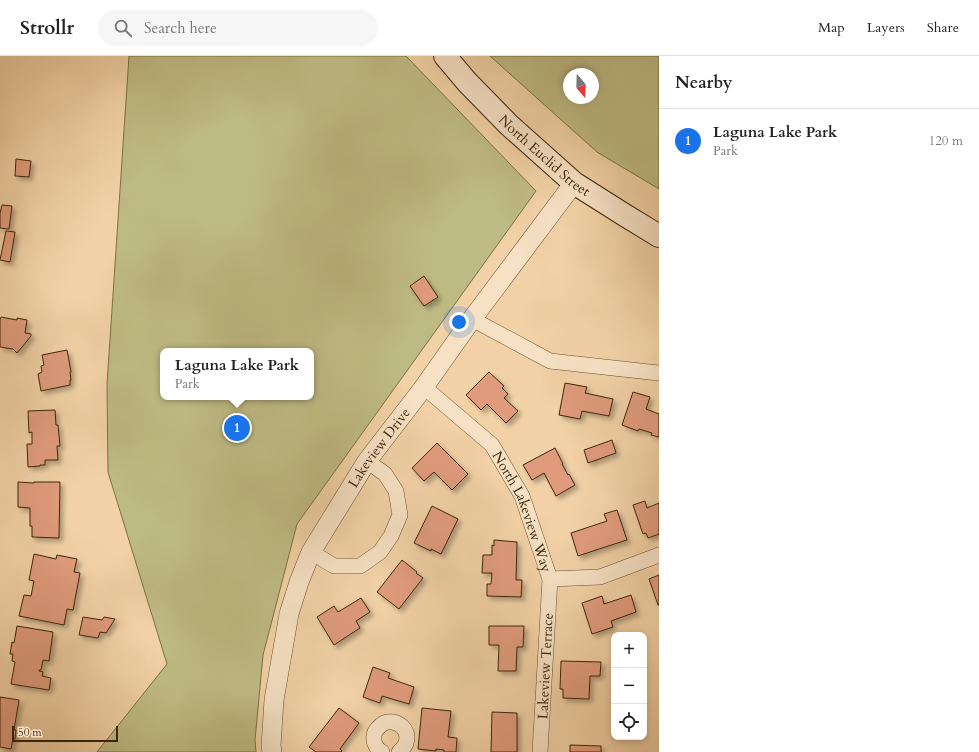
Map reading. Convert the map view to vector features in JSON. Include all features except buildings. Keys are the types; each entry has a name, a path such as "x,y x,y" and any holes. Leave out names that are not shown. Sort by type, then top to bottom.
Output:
{"main road":[{"name":"North Euclid Street","path":"445,56 467,82 509,125 574,183 659,236"}],"street":[{"name":"Lakeview Drive","path":"272,752 271,746 274,700 289,614 299,582 311,552 368,461 574,183"},
{"path":"472,319 550,361 659,373"},
{"name":"North Lakeview Way","path":"424,387 492,445 522,496 550,579 600,577 659,555"},
{"path":"311,552 334,566 360,566 380,552 391,536 400,515 396,491 385,474 368,461"},
{"name":"Lakeview Terrace","path":"540,752 550,579"},
{"path":"379,751 374,740 376,729 385,722 396,722 405,729 407,739 406,744 399,752"}],"shaded area":[{"path":"129,56 406,56 536,191 297,524 263,655 255,740 256,752 97,752 167,664 108,472 107,384"},
{"path":"490,56 659,56 659,189 597,152"}],"place":[{"name":"Laguna Lake Park","path":"237,428"}]}
